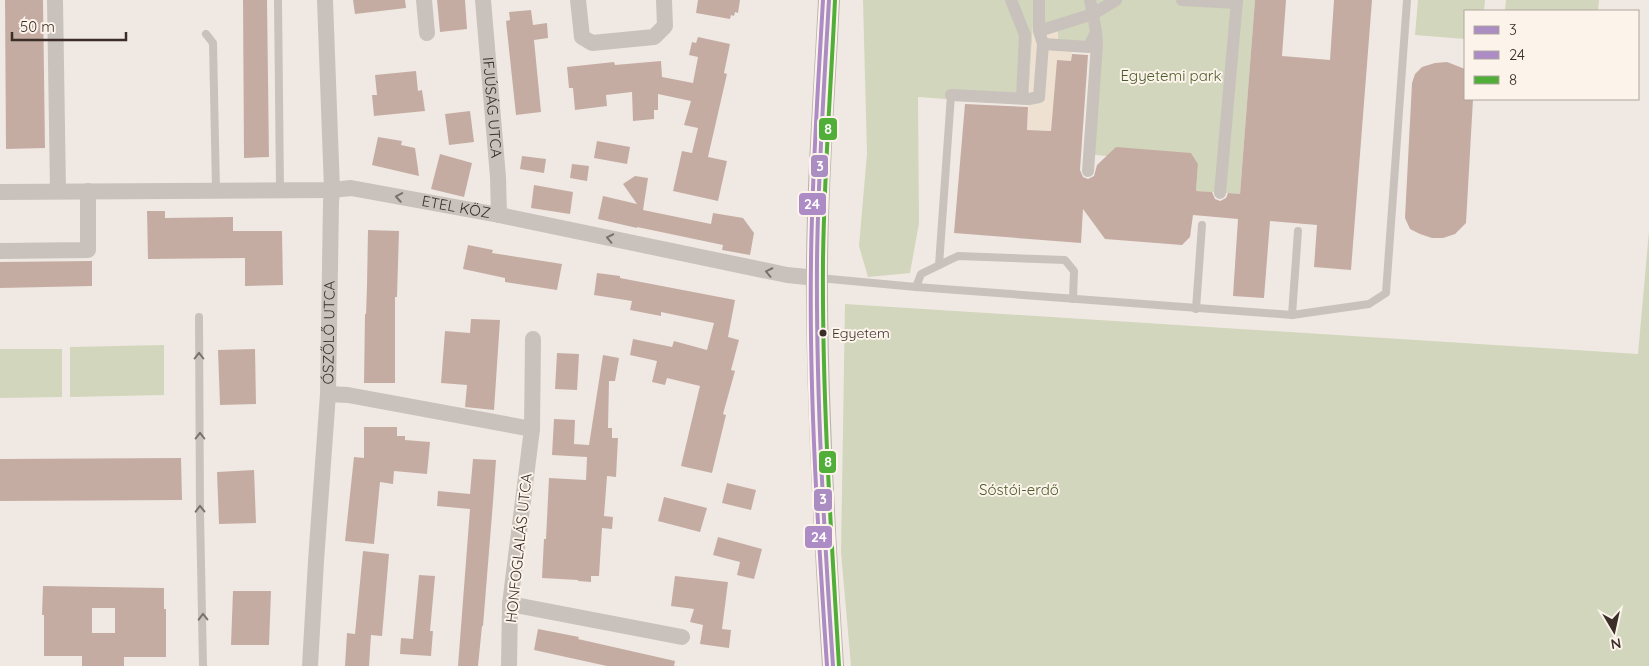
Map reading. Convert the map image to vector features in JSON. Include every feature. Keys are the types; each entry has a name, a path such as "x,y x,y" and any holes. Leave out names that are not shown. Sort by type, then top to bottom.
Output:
{"main road":[{"path":"829,0 817,278 822,453 833,666"}],"street":[{"path":"55,0 58,191"},
{"name":"ÓSZŐLŐ UTCA","path":"310,666 328,394 332,190 325,0"},
{"path":"424,0 427,33"},
{"name":"IFJÚSÁG UTCA","path":"483,0 498,177 499,215"},
{"path":"578,0 582,37 592,43 654,37 665,26 664,0"},
{"path":"1010,0 1025,37 1022,98"},
{"path":"950,95 1040,97 1041,38 1039,0"},
{"path":"1088,171 1097,44 1090,0"},
{"path":"1041,38 1093,14 1116,0"},
{"path":"1182,0 1237,2 1220,192"},
{"path":"1025,37 1089,47 1096,32"},
{"name":"ETEL KÖZ","path":"0,192 332,190 351,188 499,215 786,275 817,278"},
{"path":"0,251 88,250 88,191"},
{"name":"HONFOGLALÁS UTCA","path":"509,666 510,604 532,429 533,339"},
{"path":"328,394 348,395 532,429"},
{"path":"510,604 682,637"}],"lane":[{"path":"278,0 280,189"},
{"path":"817,278 1292,315 1369,304 1386,293 1407,0"},
{"path":"206,34 213,42 216,190"},
{"path":"940,265 950,95"},
{"path":"1196,308 1202,225"},
{"path":"1292,315 1298,231"},
{"path":"916,287 921,274 958,256 1066,260 1074,271 1073,299"},
{"path":"199,318 203,666"}],"green space":[{"name":"Egyetemi park","path":"863,0 1255,0 1240,194 1196,191 1198,164 1191,153 1106,156 1087,154 1094,52 1058,41 1033,25 1028,105 918,97 919,223 910,273 868,277 859,246 867,154"},
{"path":"1418,0 1485,0 1484,10 1464,10 1464,39 1415,35"},
{"path":"1506,0 1599,0 1598,10 1505,10"},
{"name":"Sóstói-erdő","path":"1649,231 1649,666 851,666 841,552 845,304 1638,354"},
{"path":"164,345 164,395 70,397 70,347"},
{"path":"0,349 62,349 62,397 0,398"}],"shaded area":[{"path":"1033,25 1058,25 1058,40 1073,42 1071,61 1057,60 1051,131 1027,130"}],"building":[{"path":"5,0 43,0 45,148 6,149"},
{"path":"243,0 267,0 269,157 244,158"},
{"path":"353,0 405,0 406,8 355,14"},
{"path":"437,0 465,0 467,29 440,32"},
{"path":"698,0 740,0 738,13 735,12 734,16 731,15 730,19 696,13"},
{"path":"1255,0 1286,0 1282,56 1330,60 1334,0 1372,0 1351,270 1314,267 1317,225 1270,221 1264,298 1233,296 1238,219 1193,215 1190,237 1182,245 1105,239 1083,209 1081,243 954,233 965,104 1028,107 1027,130 1051,131 1057,60 1071,61 1072,54 1088,55 1080,170 1083,177 1088,179 1094,176 1097,165 1116,147 1191,153 1198,164 1196,191 1212,192 1215,199 1220,201 1226,198 1228,193 1240,194"},
{"path":"531,10 533,25 547,23 548,38 534,40 541,112 516,115 506,21 510,20 509,12"},
{"path":"698,37 730,44 724,73 727,74 708,157 727,161 718,201 673,191 682,151 692,153 698,128 684,125 691,101 658,94 658,110 654,110 654,119 633,121 632,92 606,95 607,106 575,110 573,88 569,88 567,67 614,62 615,65 661,61 662,77 693,83 698,57 689,55 692,42 696,43"},
{"path":"1447,62 1464,69 1464,100 1473,100 1466,223 1455,234 1443,238 1432,238 1410,229 1405,218 1412,83 1415,74 1422,67"},
{"path":"416,71 418,91 422,90 425,111 374,116 372,95 377,95 375,75"},
{"path":"470,111 474,142 449,145 445,114"},
{"path":"378,137 402,141 401,145 415,148 419,176 372,165"},
{"path":"597,141 630,147 627,164 594,158"},
{"path":"440,154 472,163 464,197 431,189"},
{"path":"522,156 546,159 544,173 520,169"},
{"path":"572,164 589,166 587,181 570,178"},
{"path":"635,176 648,178 643,210 711,224 713,213 743,218 754,233 750,255 722,250 723,245 598,219 603,196 637,204 623,184"},
{"path":"534,185 573,192 570,214 531,208"},
{"path":"147,211 165,211 165,218 233,217 233,231 282,231 283,285 245,286 245,258 148,259"},
{"path":"368,230 399,231 397,297 395,297 395,383 364,383"},
{"path":"468,245 493,250 492,253 562,264 557,290 505,282 505,278 463,269"},
{"path":"92,261 92,286 0,288 0,262"},
{"path":"597,273 735,300 728,337 739,340 731,370 735,371 723,414 726,415 712,473 681,466 700,386 667,378 665,385 652,382 657,361 630,355 633,339 672,347 674,341 707,350 714,323 661,312 661,316 630,310 632,301 594,295"},
{"path":"471,319 500,320 494,410 465,407 467,385 441,383 445,331 470,333"},
{"path":"255,349 256,404 220,405 218,350"},
{"path":"557,353 579,354 577,390 555,389"},
{"path":"603,355 619,358 615,381 609,381 608,428 612,428 612,438 618,438 616,477 607,476 604,516 613,517 612,529 602,528 599,576 591,576 591,582 542,578 549,478 586,480 587,457 552,455 554,419 575,420 574,444 589,445"},
{"path":"364,427 397,427 397,436 405,436 405,440 430,442 427,474 394,471 393,484 380,482 374,544 345,541 354,457 364,458"},
{"path":"181,458 182,500 0,501 0,459"},
{"path":"473,459 496,460 493,502 478,666 458,666 470,509 437,506 438,491 470,494"},
{"path":"254,470 256,523 219,524 217,472"},
{"path":"727,483 756,490 751,510 722,503"},
{"path":"664,497 707,508 700,532 658,521"},
{"path":"718,537 762,549 754,579 737,575 740,562 713,555"},
{"path":"363,551 389,554 382,636 371,635 369,666 345,666 347,633 355,634"},
{"path":"419,575 435,576 430,631 433,631 431,656 400,654 401,638 413,639"},
{"path":"675,576 728,582 722,629 731,630 729,648 700,644 703,625 690,622 694,609 671,606"},
{"path":"43,586 164,588 166,657 124,657 124,666 82,666 82,656 44,656 44,615 42,615","holes":["92,608 115,608 115,633 92,633"]},
{"path":"233,591 271,591 269,645 231,645"},
{"path":"538,629 579,637 578,639 675,661 674,666 607,666 534,650"}],"transit line":[{"name":"24","path":"823,0 813,196 811,362 820,565 827,666"},
{"name":"3","path":"829,0 819,196 817,312 821,464 833,666"},
{"name":"8","path":"835,0 825,196 823,312 828,464 839,666"}],"place":[{"name":"Egyetem","path":"823,333"}]}
